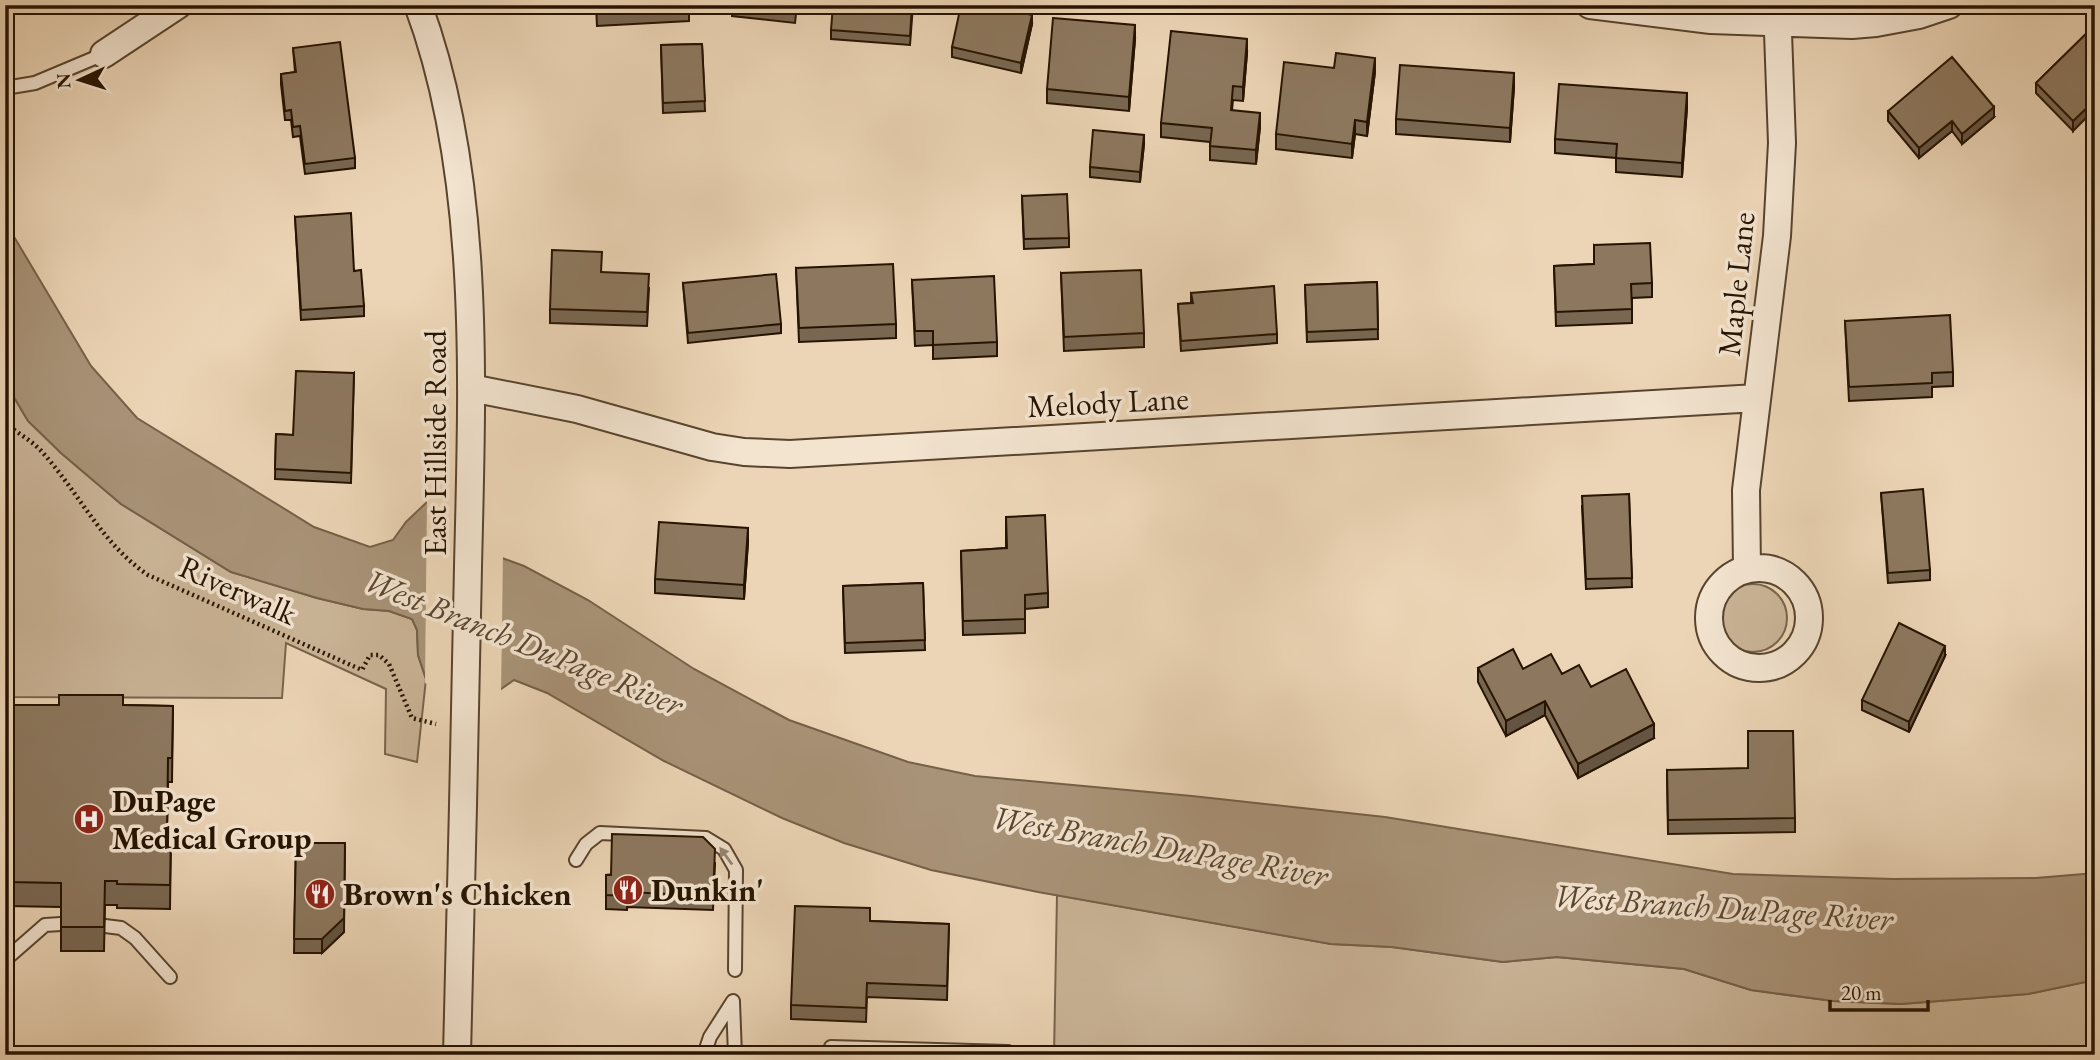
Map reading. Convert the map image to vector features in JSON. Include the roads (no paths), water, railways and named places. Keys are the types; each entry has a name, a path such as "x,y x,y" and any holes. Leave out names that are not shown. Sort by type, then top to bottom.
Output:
{"street":[{"path":"104,54 178,5"},
{"name":"East Hillside Road","path":"418,5 430,38 451,124 464,233 471,388 457,1055"},
{"path":"1590,5 1711,20 1778,14 1876,23 1919,15 1949,5"},
{"name":"Maple Lane","path":"1747,569 1746,490 1777,236 1782,143 1778,14"},
{"name":"Melody Lane","path":"471,388 576,409 712,447 744,452 790,454 1757,398"}],"lane":[{"path":"5,88 35,83 104,54"},
{"path":"576,860 586,844 600,834 706,838 724,849 736,870 735,970"},
{"path":"5,960 45,925 61,924"},
{"path":"105,926 121,928 135,938 170,977"},
{"path":"704,1055 710,1037 733,1001 735,1055"},
{"path":"831,1055 831,1047 1008,1052 1010,1055"}],"water":[{"name":"West Branch DuPage River","path":"5,227 13,235 91,366 137,418 314,527 370,547 393,540 406,522 428,501 502,558 524,566 588,600 694,669 789,720 908,762 975,776 1385,817 1733,874 1893,879 2036,878 2095,873 2095,980 2028,994 1901,1004 1833,1001 1751,990 1684,969 1557,957 1503,962 1392,947 1331,944 1038,892 931,870 844,843 782,818 664,761 547,693 514,680 494,694 426,679 418,655 417,630 412,619 389,611 363,609 317,598 231,572 121,504 28,421 5,382"}],"place":[{"name":"DuPage Medical Group","path":"89,819"},
{"name":"Dunkin'","path":"628,890"},
{"name":"Brown's Chicken","path":"320,894"}]}
